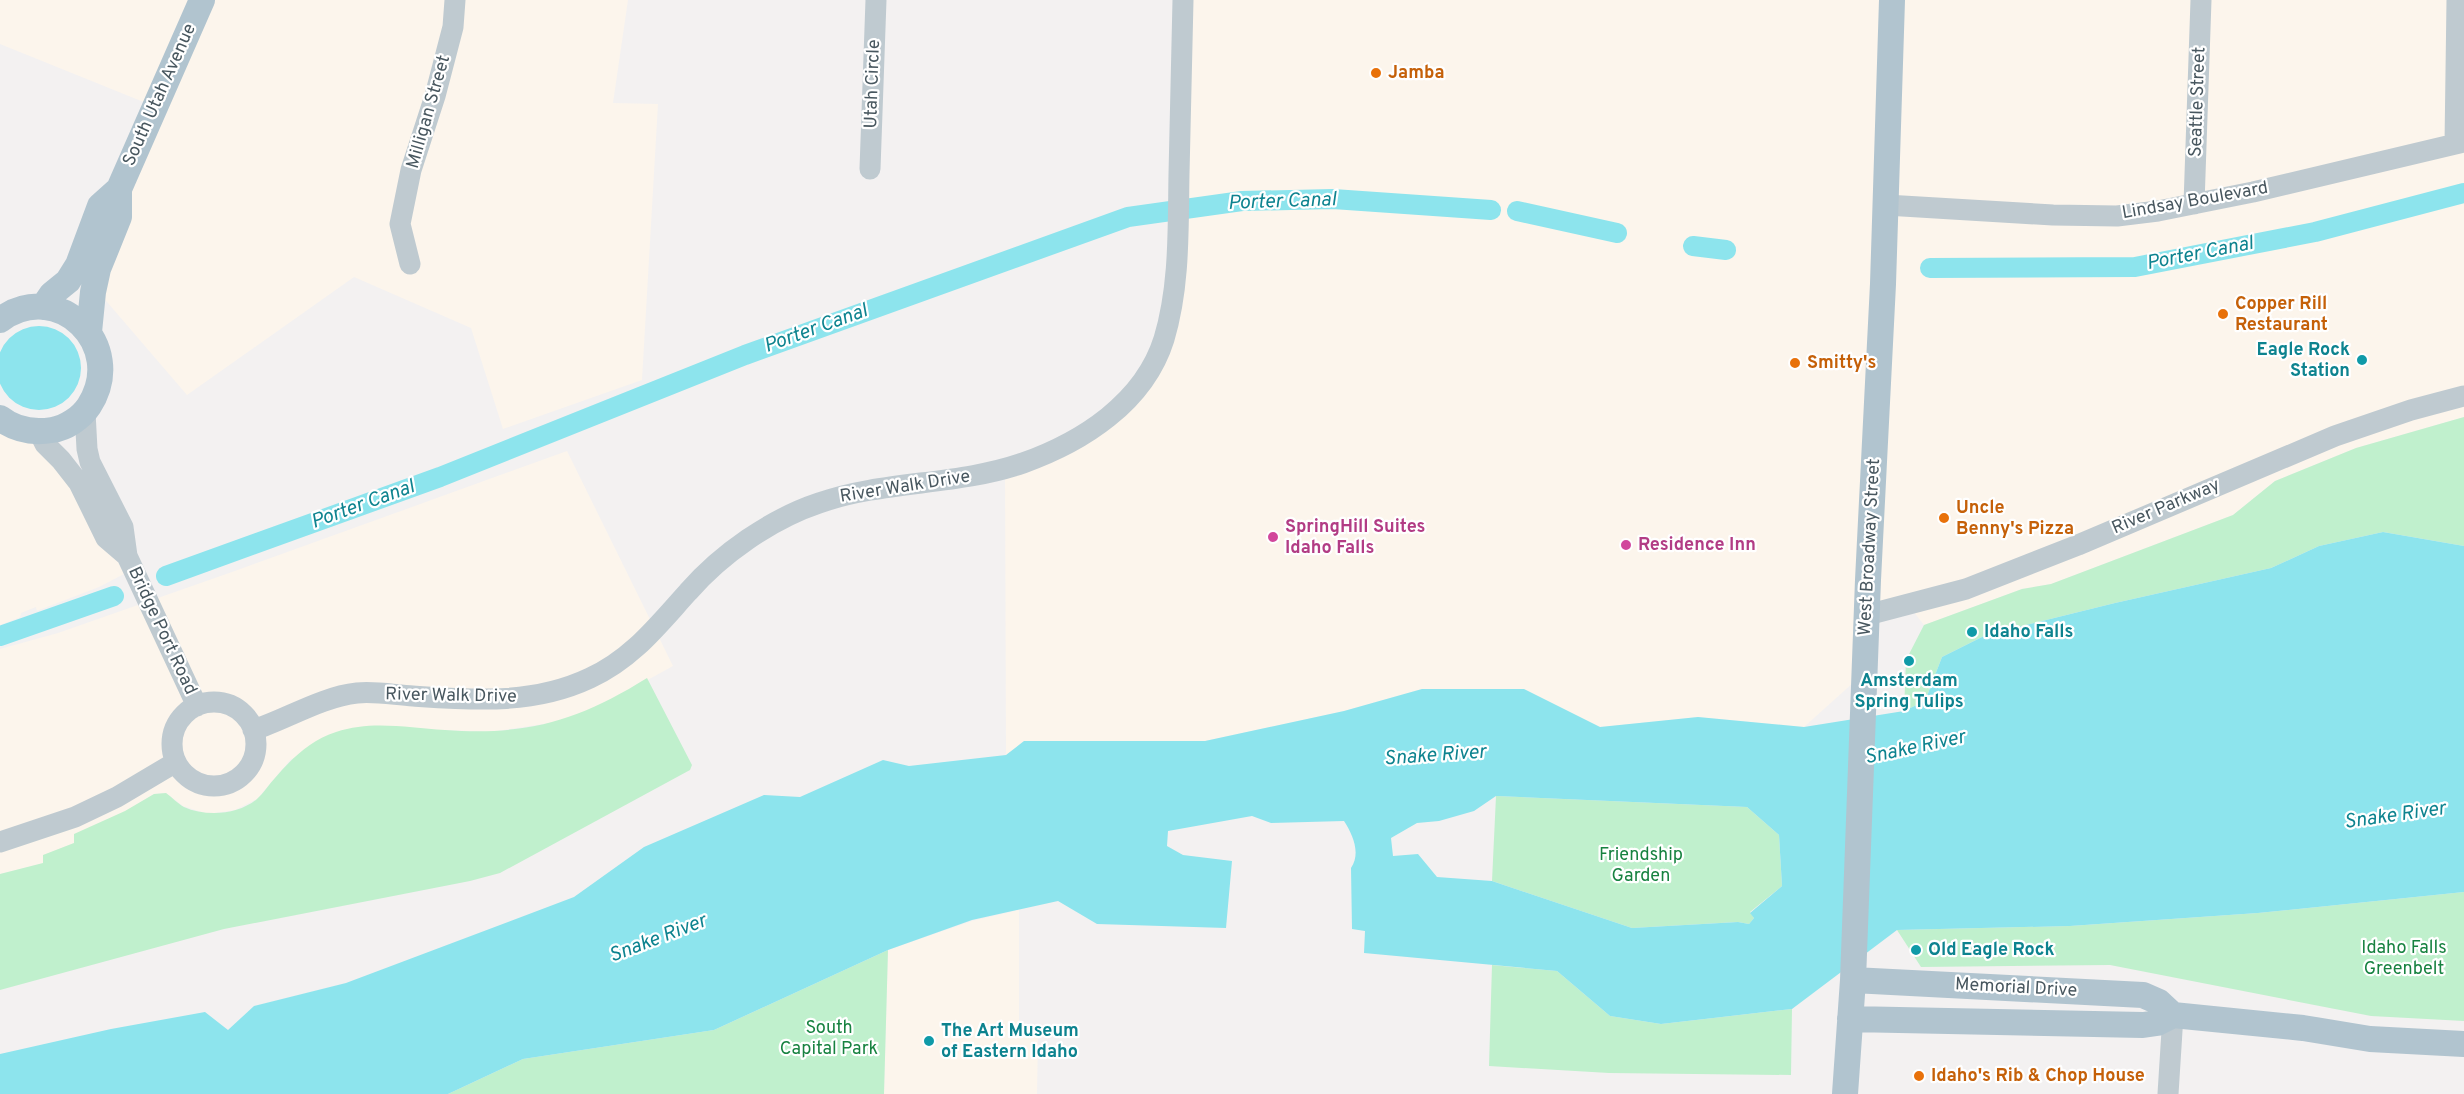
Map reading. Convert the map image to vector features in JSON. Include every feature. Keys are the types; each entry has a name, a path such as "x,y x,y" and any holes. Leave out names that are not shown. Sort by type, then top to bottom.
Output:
{"main road":[{"name":"South Utah Avenue","path":"85,412 96,394 101,373 99,352 89,332 93,292 98,269 119,217 119,189 202,0"},
{"name":"West Broadway Street","path":"1845,1094 1853,970 1886,204 1892,0"},
{"name":"South Utah Avenue","path":"43,307 52,294 68,281 78,265 99,206 119,189"},
{"path":"0,320 8,314 25,308 43,307 69,315 89,332"},
{"path":"0,418 20,429 39,432 56,430 72,423 85,412"},
{"name":"Memorial Drive","path":"1853,970 2143,995 2159,1002 2173,1015"},
{"name":"Memorial Drive","path":"1850,1019 2143,1025 2157,1023 2173,1015 2303,1028 2370,1039 2464,1044"}],"street":[{"name":"Milligan Street","path":"410,264 400,224 411,170 435,96 453,27 455,0"},
{"name":"Utah Circle","path":"870,169 876,0"},
{"name":"River Walk Drive","path":"253,730 316,704 359,693 501,701 566,689 593,677 633,651 662,624 690,589 747,537 817,503 872,489 977,476 1023,463 1084,436 1119,408 1146,374 1163,341 1174,287 1178,233 1183,0"},
{"name":"Seattle Street","path":"2194,204 2201,0"},
{"path":"2457,0 2459,143"},
{"name":"Lindsay Boulevard","path":"1886,204 2054,215 2117,216 2194,204 2459,143"},
{"name":"River Parkway","path":"1867,615 1966,589 2078,545 2335,436 2411,410 2464,396"},
{"name":"Bridge Port Road","path":"85,412 90,462 123,527 131,564 196,706"},
{"name":"Bridge Port Road","path":"39,432 45,444 79,483 106,538 131,564"},
{"path":"217,703 236,709 246,718 253,730 255,751 248,770 225,785 211,786 197,783 186,776 176,762 172,738 185,714 196,706 217,703"},
{"path":"0,842 75,817 117,797 176,762"},
{"path":"2168,1094 2173,1015"}],"shaded area":[{"path":"0,0 628,0 613,103 658,104 642,380 503,429 471,328 354,277 187,395 83,274 156,107 0,44"},
{"path":"1186,0 2464,0 2464,417 2356,448 2275,481 2233,515 2051,584 2022,589 1924,625 1909,606 1867,615 1864,673 1804,727 1698,717 1600,727 1524,689 1422,689 1344,711 1205,741 1024,741 1006,755 1005,468 1084,436 1163,341"},
{"path":"0,427 58,442 124,574 99,587 0,625"},
{"path":"567,451 673,666 579,715 550,723 490,732 443,730 291,759 257,799 235,810 208,814 183,806 166,793 154,794 74,843 44,855 44,863 0,874 0,649 58,633"},
{"path":"1019,910 1019,1023 1038,1039 1037,1094 884,1094 888,950 972,921"}],"green space":[{"path":"2464,417 2464,546 2383,532 2319,546 2271,568 1986,635 1942,657 1925,701 1904,711 1906,660 1924,625 2022,589 2051,584 2233,515 2275,481 2356,448"},
{"path":"647,678 692,765 690,770 500,873 470,881 224,929 0,990 0,874 43,863 43,855 74,843 74,834 125,811 154,794 166,793 182,806 202,812 231,811 257,799 302,750 336,732 363,726 474,731 526,728 574,715 622,693"},
{"name":"Friendship Garden","path":"1496,796 1747,807 1779,835 1782,886 1750,912 1754,918 1749,924 1738,922 1632,928 1492,881"},
{"name":"Idaho Falls Greenbelt","path":"2464,892 2464,1021 2371,1016 2110,965 1921,967 1897,930 2070,926 2258,913"},
{"name":"South Capital Park","path":"888,950 884,1094 448,1094 523,1059 714,1030"},
{"path":"1492,965 1557,971 1610,1016 1661,1024 1792,1009 1791,1075 1609,1073 1489,1066"}],"water":[{"path":"39,326 55,329 69,338 78,352 81,368 78,384 69,398 55,407 39,410 23,407 9,398 0,384 -3,368 0,352 9,338 23,329"},
{"name":"Snake River","path":"2383,532 2464,546 2464,892 2258,913 2070,926 1897,930 1792,1009 1661,1024 1610,1016 1557,971 1364,953 1365,931 1352,929 1351,868 1356,850 1353,838 1344,821 1271,823 1252,816 1168,831 1167,846 1183,855 1232,861 1226,928 1097,924 1058,901 972,920 888,950 714,1030 523,1059 448,1094 0,1094 0,1054 111,1029 205,1012 228,1030 254,1006 346,983 574,897 644,847 764,795 800,797 883,760 909,766 1006,755 1024,741 1205,741 1344,711 1422,689 1524,689 1600,727 1698,717 1804,727 1904,711 1925,701 1942,657 1986,635 2271,568 2319,546","holes":["1496,796 1747,807 1779,835 1782,886 1750,913 1754,918 1749,924 1738,922 1632,928 1492,881 1437,877 1418,854 1393,856 1391,838 1417,823 1439,821 1474,811"]}],"pier":[{"path":"36,607 37,612 33,619 37,628 35,637 21,643 19,635 22,628 19,623 21,613"}],"waterway":[{"name":"Porter Canal","path":"1930,268 2135,267 2315,232 2464,193"},
{"name":"Porter Canal","path":"166,576 440,477 745,355 1128,217 1242,201 1333,199 1491,210"},
{"name":"Porter Canal","path":"1517,211 1617,233"},
{"name":"Porter Canal","path":"1693,246 1726,250"},
{"name":"Porter Canal","path":"0,636 114,596"}],"place":[{"name":"Jamba","path":"1376,73"},
{"name":"Copper Rill Restaurant","path":"2223,314"},
{"name":"Eagle Rock Station","path":"2362,360"},
{"name":"Smitty's","path":"1795,363"},
{"name":"Uncle Benny's Pizza","path":"1944,518"},
{"name":"SpringHill Suites Idaho Falls","path":"1273,537"},
{"name":"Residence Inn","path":"1626,545"},
{"name":"Idaho Falls","path":"1972,632"},
{"name":"Amsterdam Spring Tulips","path":"1909,661"},
{"name":"Old Eagle Rock","path":"1916,950"},
{"name":"The Art Museum of Eastern Idaho","path":"929,1041"},
{"name":"Idaho's Rib & Chop House","path":"1919,1076"}]}
